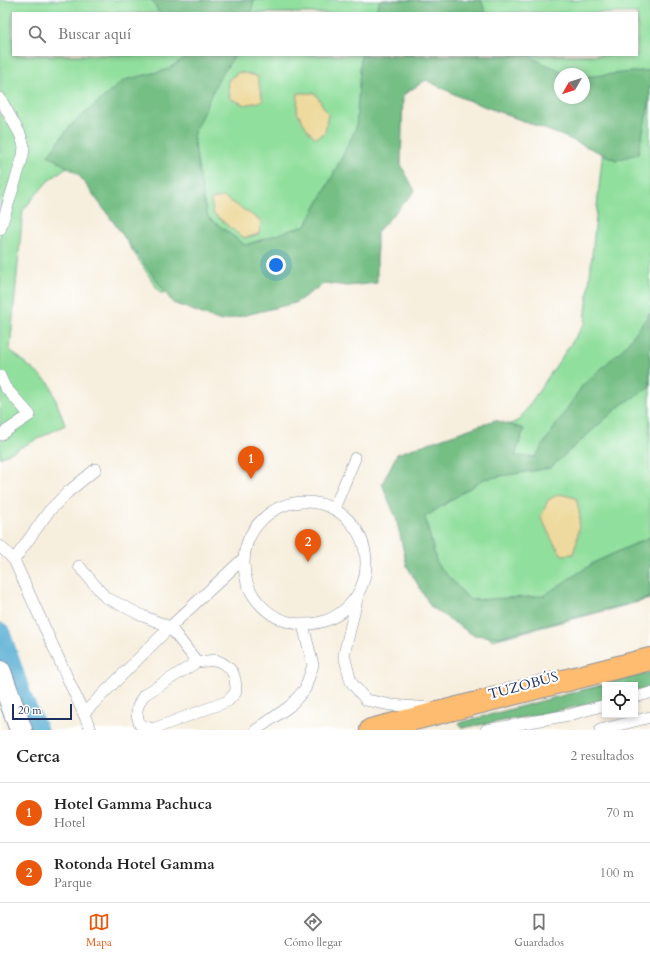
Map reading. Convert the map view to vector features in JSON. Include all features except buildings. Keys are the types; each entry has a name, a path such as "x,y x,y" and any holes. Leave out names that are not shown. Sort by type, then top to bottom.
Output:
{"highway":[{"path":"371,730 650,659"}],"street":[{"path":"0,672 21,730"}],"lane":[{"path":"0,98 20,134 24,146 23,156 0,230"},
{"path":"0,376 5,387 30,415 0,435"},
{"path":"334,510 355,458"},
{"path":"14,560 49,511 68,492 96,469"},
{"path":"359,593 341,614 323,622 303,625 283,621 266,611 253,596 246,578 244,558 249,539 260,522 275,510 294,503 315,503 334,510 350,522 362,540 366,560 364,580 359,593 344,655 351,682 366,700 392,705 450,710"},
{"path":"0,546 14,560 91,730"},
{"path":"84,712 170,627 244,558"},
{"path":"79,566 105,597 143,616 170,627 197,662"},
{"path":"256,730 290,706 305,689 313,665 303,625"},
{"path":"216,660 227,664 236,678 236,692 228,701 153,729 140,725 136,715 138,704 144,696 197,662 216,660"},
{"name":"TUZOBÚS","path":"403,730 490,710 650,667"},
{"path":"638,696 650,693"},
{"path":"486,730 569,715 602,707"},
{"path":"600,730 650,717"}],"green space":[{"path":"0,0 650,0 650,599 493,640 435,602 414,471 519,420 585,323 603,149 419,73 396,90 393,204 207,288 160,293 75,161 48,181 23,210 10,350 50,384 65,425 0,458"},
{"path":"152,0 254,0 251,12 158,12"},
{"path":"380,0 481,0 486,12 375,12"},
{"path":"184,56 234,56 217,82 193,135 204,202 208,217 245,245 306,225 356,128 361,56 530,56 555,68 554,104 590,104 590,76 650,70 650,100 638,154 616,160 563,136 462,98 426,80 403,95 401,165 415,191 377,232 377,283 347,286 325,283 295,303 221,321 173,303 78,174 48,155 70,126 124,80 166,70 185,58"},
{"path":"650,313 650,387 621,405 550,468 484,479 425,517 437,564 470,600 543,596 595,562 650,537 650,598 499,637 473,635 431,607 407,566 396,518 382,484 397,454 495,420 524,429 515,456 535,457 582,386 624,348"},
{"path":"650,672 650,689 638,691 638,682 613,682"},
{"path":"602,685 602,701 516,719 461,728 459,723"}],"sand":[{"path":"239,72 257,76 263,101 245,105 230,98 228,80"},
{"path":"298,93 315,93 328,114 325,132 316,138 309,132 297,112"},
{"path":"224,197 261,221 259,234 245,238 213,213 211,199"},
{"path":"559,494 576,498 580,516 577,541 573,554 562,555 552,540 541,517 548,500"}],"waterway":[{"path":"0,633 23,701 37,730"}],"place":[{"name":"Hotel Gamma Pachuca","path":"251,479"},
{"name":"Rotonda Hotel Gamma","path":"308,562"}]}
